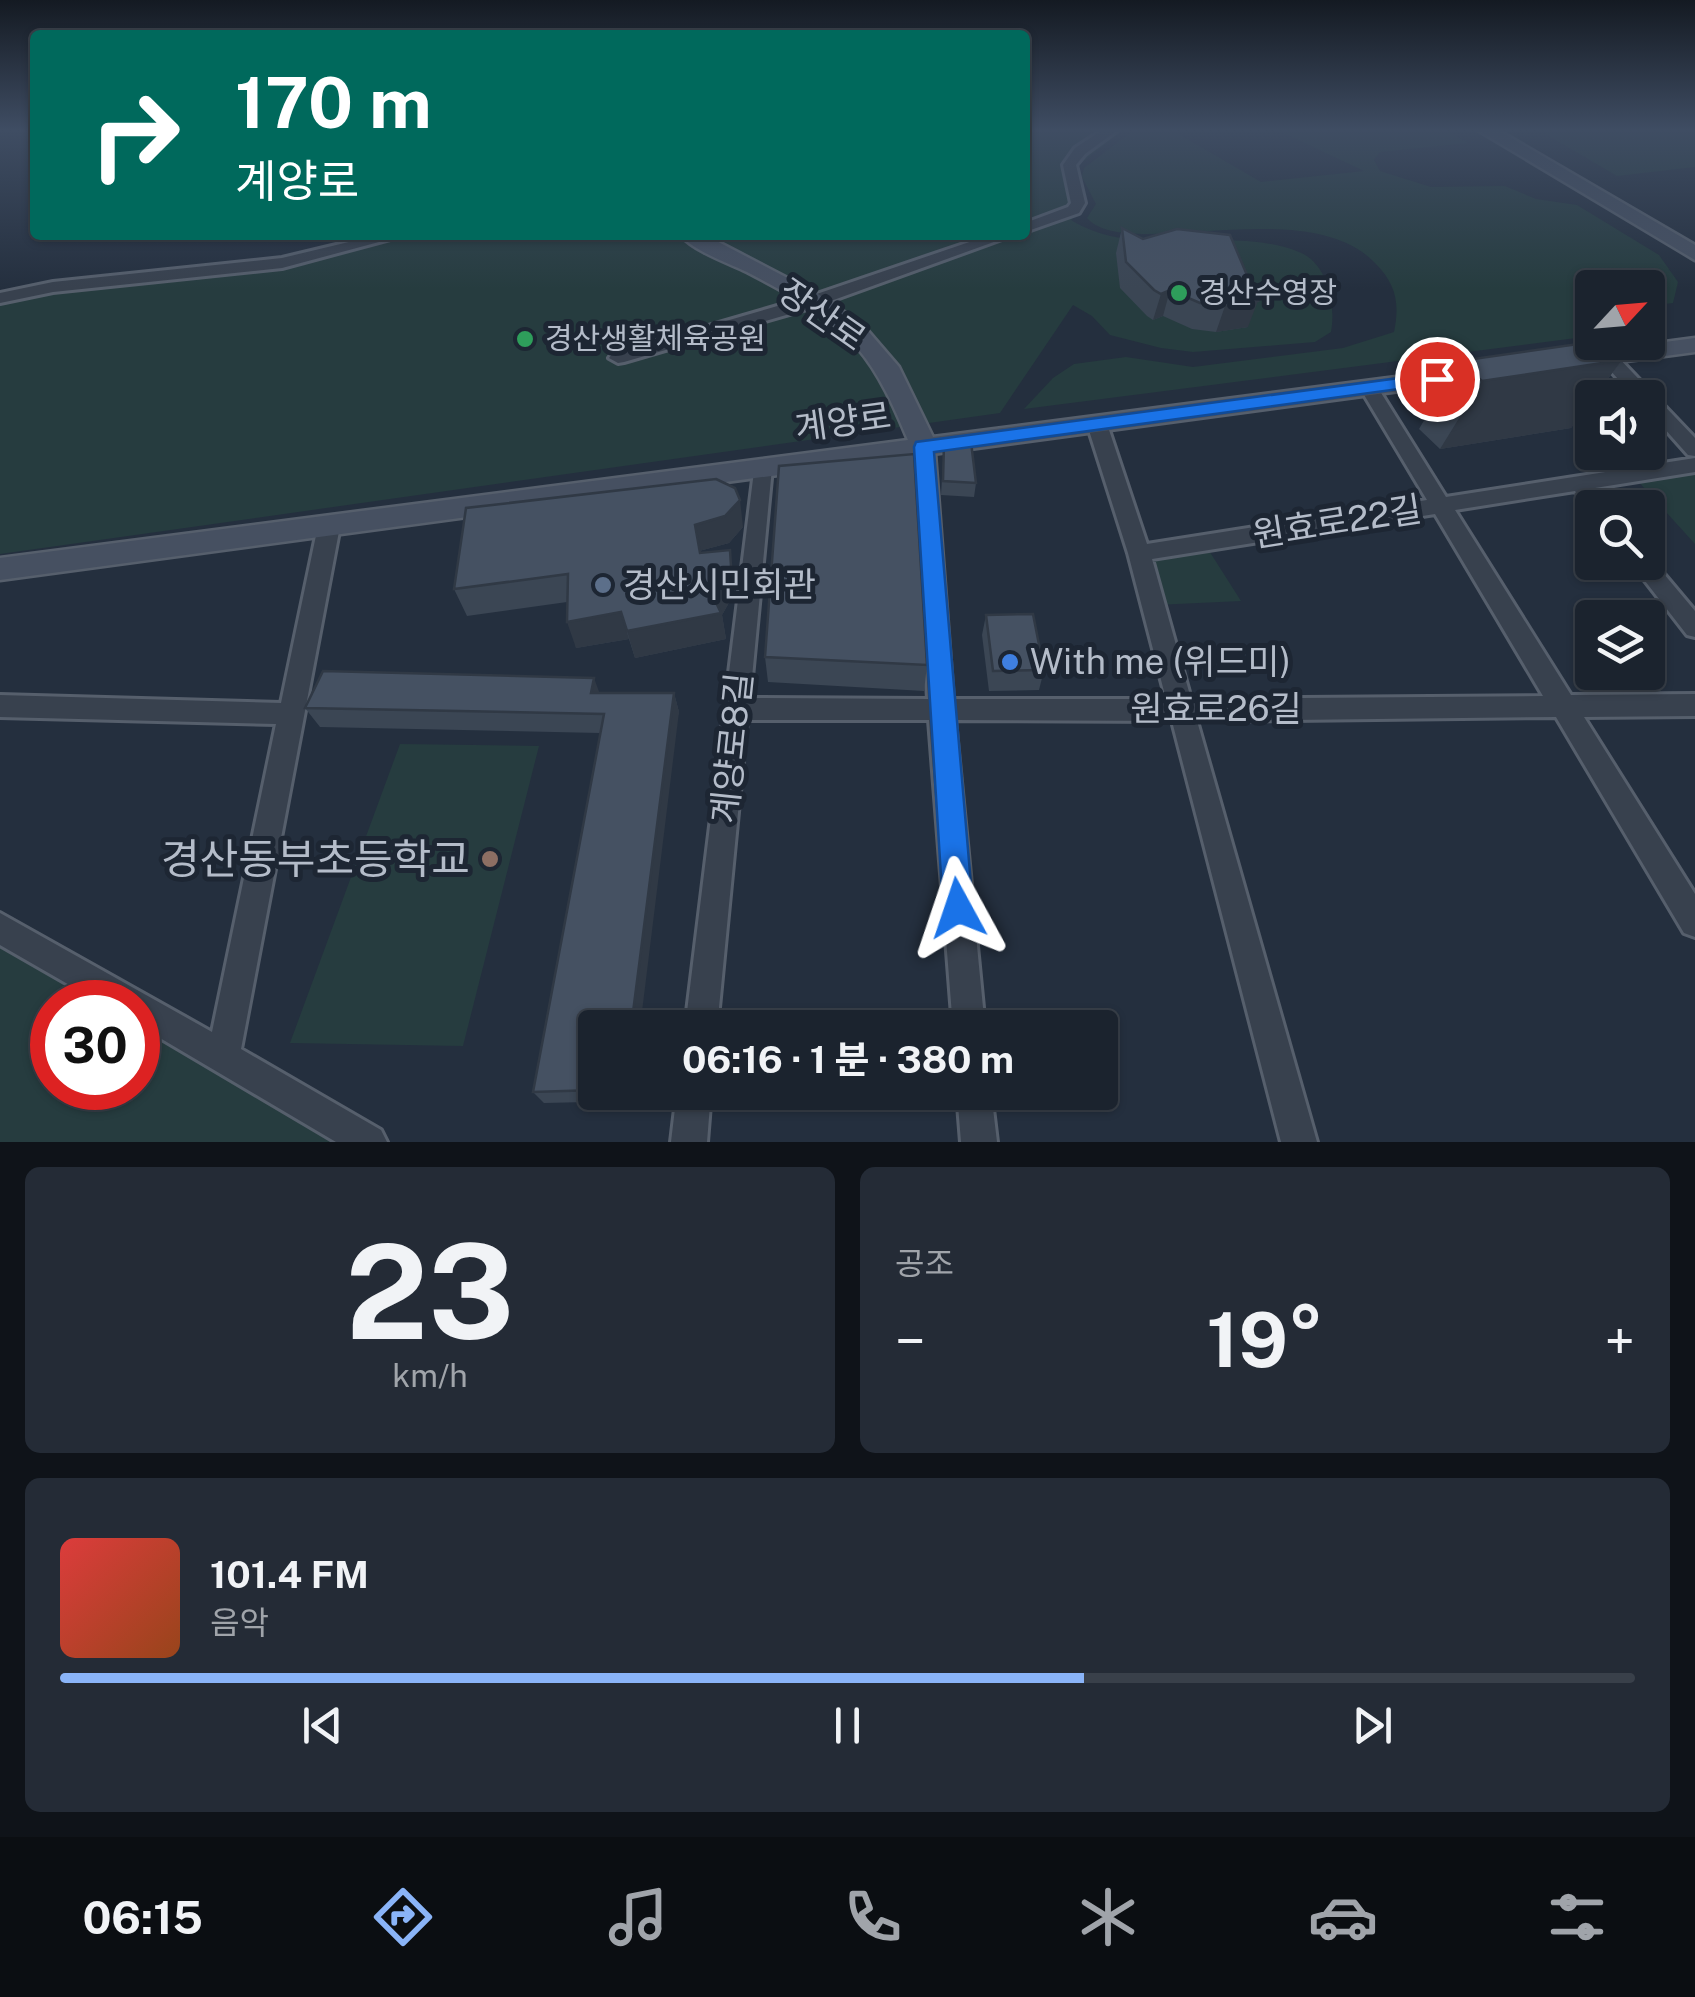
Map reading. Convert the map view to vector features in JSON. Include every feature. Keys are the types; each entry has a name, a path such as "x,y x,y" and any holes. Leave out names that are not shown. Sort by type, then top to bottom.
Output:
{"street":[{"path":"1030,226 1069,213 1076,206 1069,182"},
{"path":"1574,182 1695,254"},
{"path":"0,298 52,287 282,263 376,240"},
{"name":"장산로","path":"699,240 812,302 870,344 902,395 924,447 966,1010"},
{"path":"618,358 812,302 991,240"},
{"path":"1665,349 1695,345"},
{"path":"1552,364 1580,360"},
{"path":"1611,360 1630,380"},
{"name":"계양로","path":"0,569 1515,368"},
{"path":"1369,388 1695,922"},
{"path":"1665,418 1695,450"},
{"path":"1097,424 1139,553 1298,1142"},
{"name":"원효로22길","path":"1139,553 1695,465"},
{"name":"계양로8길","path":"703,1010 762,468"},
{"path":"1580,483 1585,490"},
{"path":"223,1057 329,526"},
{"path":"1657,580 1695,628"},
{"name":"원효로26길","path":"737,709 1695,705"},
{"path":"0,706 292,714"},
{"path":"0,928 91,980"},
{"path":"160,1021 369,1142"},
{"path":"688,1142 692,1110"},
{"path":"976,1110 979,1142"}],"green space":[{"name":"경산생활체육공원","path":"1030,182 1080,182 1085,204 1071,220 1097,232 1154,241 1271,244 1309,257 1328,286 1331,332 1315,342 1193,352 1110,335 1092,316 1073,305 1000,413 0,554 0,293 41,283 274,260 361,240 1030,240"},
{"path":"1085,182 1505,186 1536,199 1577,205 1659,255 1678,282 1673,303 1665,304 1665,270 1575,270 1575,338 1024,409 1053,378 1074,364 1126,357 1193,367 1343,348 1394,332 1397,312 1392,286 1375,263 1344,242 1306,232 1264,229 1139,234 1108,230 1087,218 1096,204"},
{"path":"1695,469 1695,544 1665,511 1665,490 1646,490 1636,479"},
{"path":"1206,546 1241,601 1156,605 1143,555"},
{"path":"400,744 539,746 463,1046 290,1043"},
{"path":"0,930 88,980 30,980 30,1110 160,1110 160,1021 369,1142 0,1142"}],"building":[{"path":"1122,228 1143,239 1177,229 1230,235 1258,301 1225,306 1200,303 1170,290 1161,294 1126,262"},
{"path":"1575,344 1575,360 1622,360 1482,381 1459,361"},
{"path":"971,442 976,483 943,481 944,443"},
{"path":"914,454 927,665 765,657 779,466"},
{"name":"경산시민회관","path":"716,479 735,488 740,500 725,516 695,525 700,553 730,550 731,566 713,596 721,613 627,631 621,612 567,622 568,574 454,589 466,508"},
{"path":"1033,614 1044,670 993,671 986,615"},
{"path":"323,671 594,678 591,693 674,693 633,1010 578,1010 578,1091 533,1092 604,714 305,708"}],"place":[{"name":"경산수영장","path":"1179,293"},
{"name":"경산생활체육공원","path":"525,339"},
{"name":"경산시민회관","path":"603,585"},
{"name":"With me (위드미)","path":"1010,662"},
{"name":"경산동부초등학교","path":"490,859"}],"route":[{"path":"958,908 924,447 1437,379"}]}
